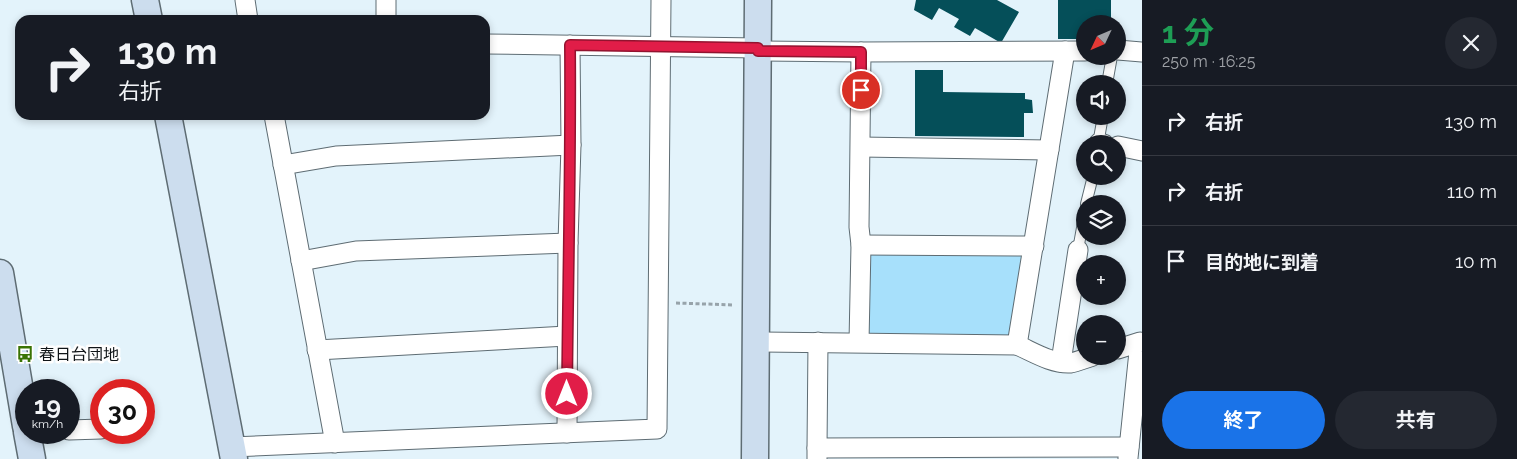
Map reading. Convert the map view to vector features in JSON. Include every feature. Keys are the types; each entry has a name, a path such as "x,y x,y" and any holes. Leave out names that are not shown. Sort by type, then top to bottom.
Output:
{"street":[{"path":"145,0 148,15"},
{"path":"245,0 247,15"},
{"path":"386,0 386,15"},
{"path":"169,120 233,453 335,443 657,429 661,0"},
{"path":"755,459 758,306 758,0"},
{"path":"490,44 661,46 861,52 1076,51"},
{"path":"567,433 568,243 571,145 570,45"},
{"path":"1017,345 1050,150 1064,51"},
{"path":"1126,51 1142,52"},
{"path":"859,342 861,52"},
{"path":"275,120 335,443"},
{"path":"283,165 336,156 571,145"},
{"path":"861,147 1050,150"},
{"path":"1126,148 1142,151"},
{"path":"301,261 356,251 568,243"},
{"path":"861,245 1034,246"},
{"path":"1060,362 1078,250"},
{"path":"0,273 18,379"},
{"path":"317,350 567,336"},
{"path":"757,342 1017,345 1052,361 1071,363 1076,361"},
{"path":"818,342 817,454 1128,453 1138,409 1141,342 1126,347"},
{"path":"29,444 32,459"}],"lane":[{"path":"1078,250 1079,245"}],"path":[{"path":"658,303 758,306"}],"shaded area":[{"path":"869,252 1026,255 1013,340 865,336"}],"building":[{"path":"916,0 997,0 1019,12 1001,43 975,28 970,36 954,27 959,19 939,8 932,20 914,10"},
{"path":"1058,0 1111,0 1111,15 1076,15 1076,39 1058,39"},
{"path":"915,70 943,70 943,92 1025,93 1025,99 1032,100 1033,113 1024,113 1024,137 915,136"}],"place":[{"name":"春日台団地","path":"25,354"}],"route":[{"path":"567,394 571,145 570,45 758,48 758,51 861,52 861,90"}]}
